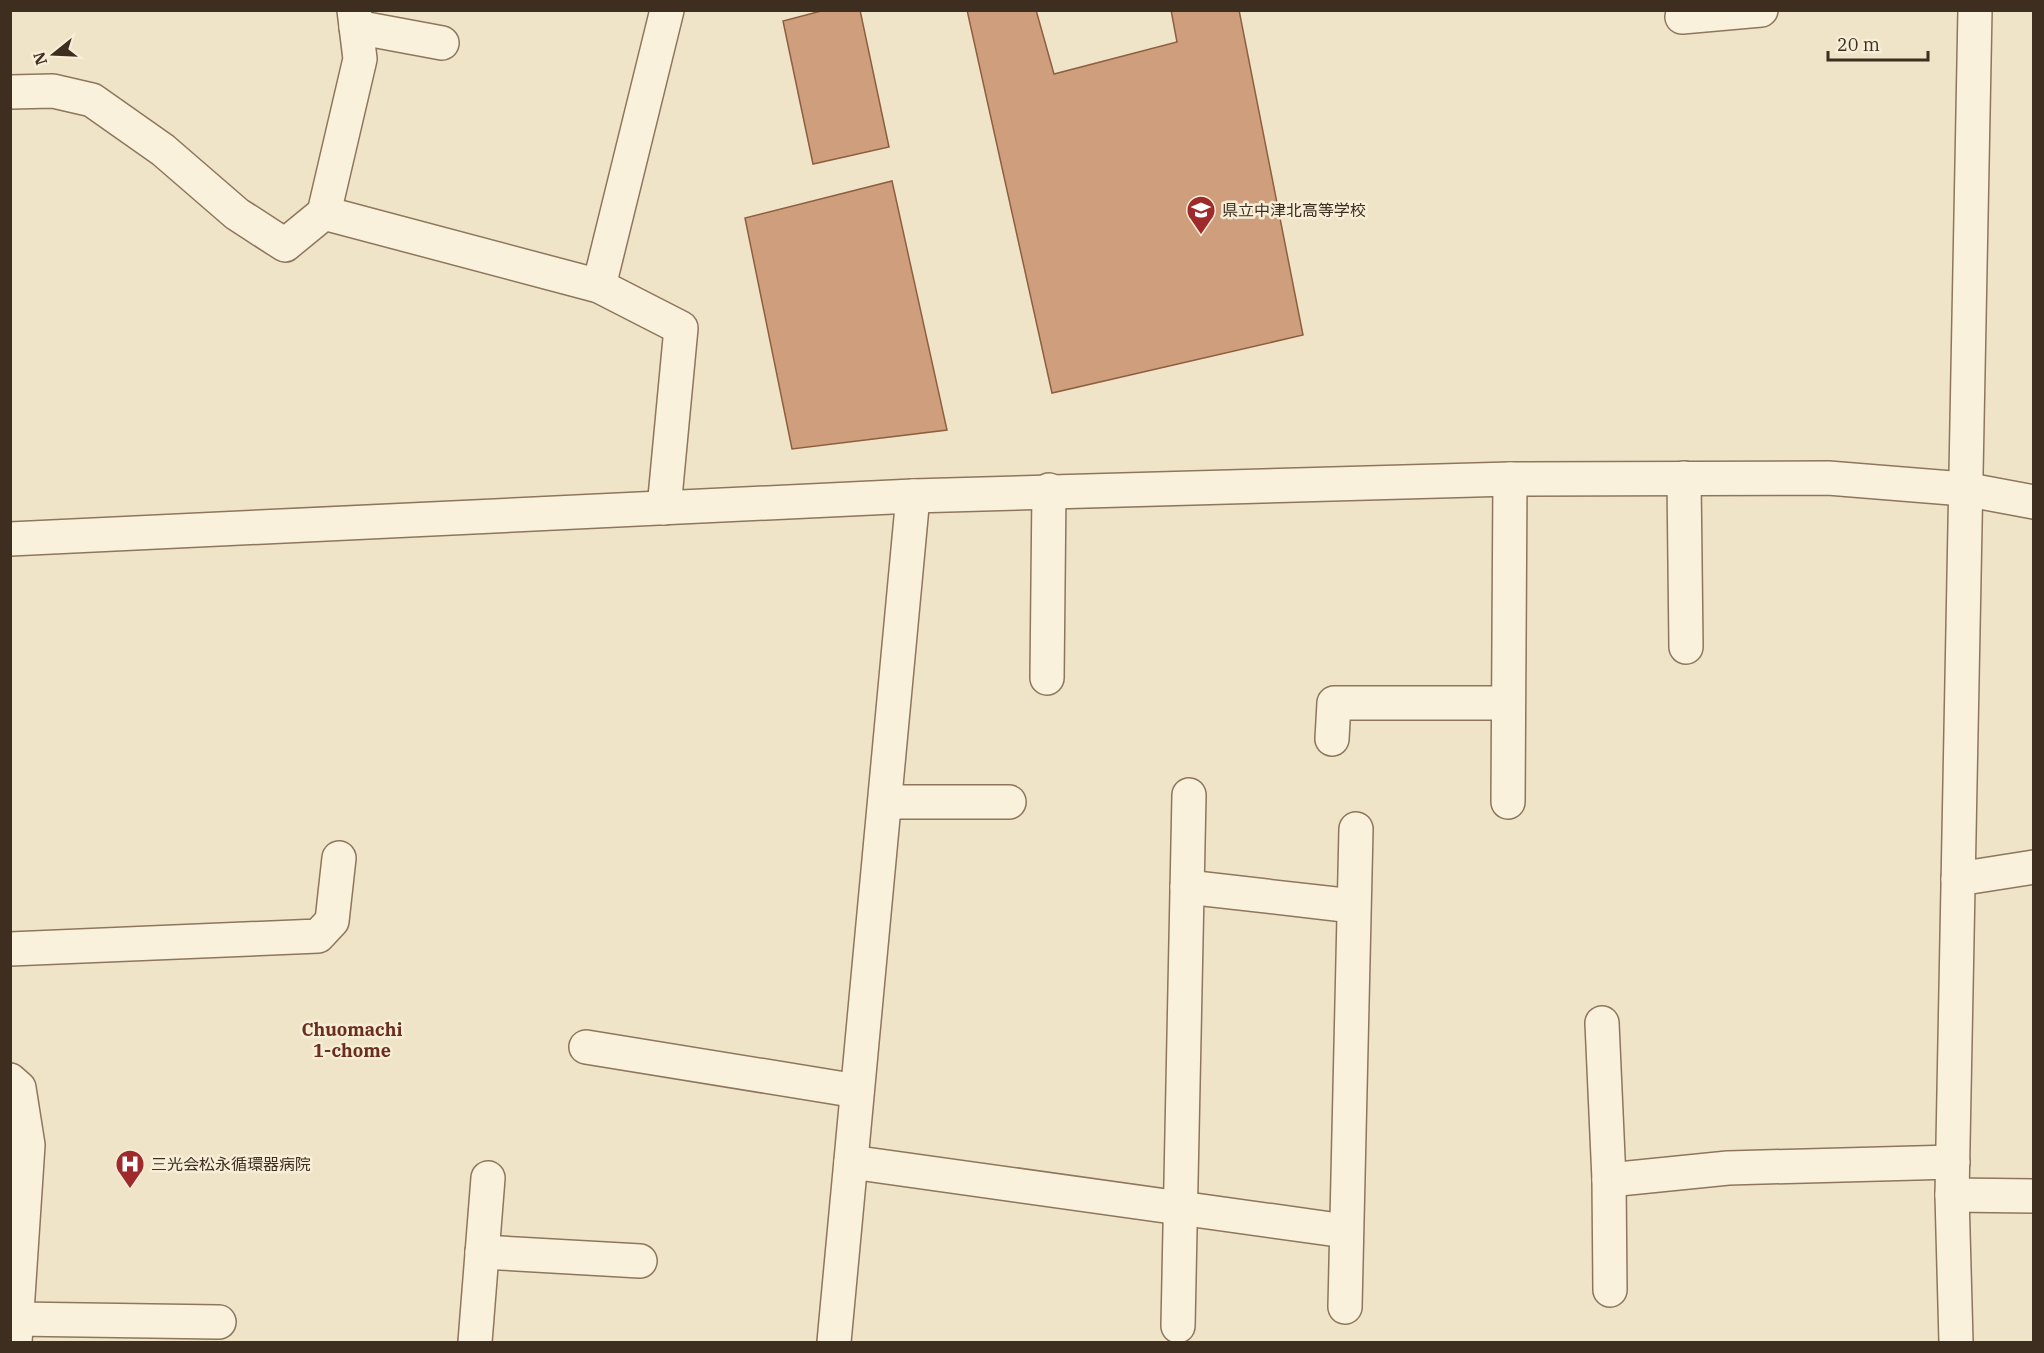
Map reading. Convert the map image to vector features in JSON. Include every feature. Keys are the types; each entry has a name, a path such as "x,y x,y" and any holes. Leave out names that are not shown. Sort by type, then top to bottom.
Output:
{"street":[{"path":"599,286 667,10"},
{"path":"1682,17 1761,10"},
{"path":"1956,1342 1952,1195 1975,10"},
{"path":"10,92 53,91 92,100 163,150 237,214 285,245 324,213 360,59 355,19 442,43"},
{"path":"324,213 599,286 681,328 664,508"},
{"path":"1684,478 1686,647"},
{"path":"10,539 1049,490 1510,479 1828,478 1964,489 2034,502"},
{"path":"1508,802 1510,479"},
{"path":"1047,678 1049,490"},
{"path":"834,1342 913,496"},
{"path":"1332,739 1334,704 1508,704"},
{"path":"1178,1326 1189,795"},
{"path":"885,802 1009,802"},
{"path":"1345,1307 1356,829"},
{"path":"10,950 318,936 332,921 339,858"},
{"path":"1958,879 2034,867"},
{"path":"1187,887 1353,906"},
{"path":"1602,1023 1609,1180 1610,1290"},
{"path":"585,1047 857,1091"},
{"path":"10,1080 20,1088 28,1145 15,1331 219,1322"},
{"path":"1609,1180 1728,1168 1953,1161"},
{"path":"850,1162 1346,1231"},
{"path":"475,1342 488,1178"},
{"path":"1952,1195 2034,1196"},
{"path":"482,1252 640,1261"}],"building":[{"path":"825,10 860,10 889,147 813,164 783,21"},
{"path":"967,10 1036,10 1054,74 1177,42 1171,10 1239,10 1303,335 1052,393"},
{"path":"892,181 947,430 792,449 745,218"}],"place":[{"name":"県立中津北高等学校","path":"1201,236"},
{"name":"三光会松永循環器病院","path":"130,1190"}],"district":[{"name":"Chuomachi 1-chome","path":"352,1040"}]}
